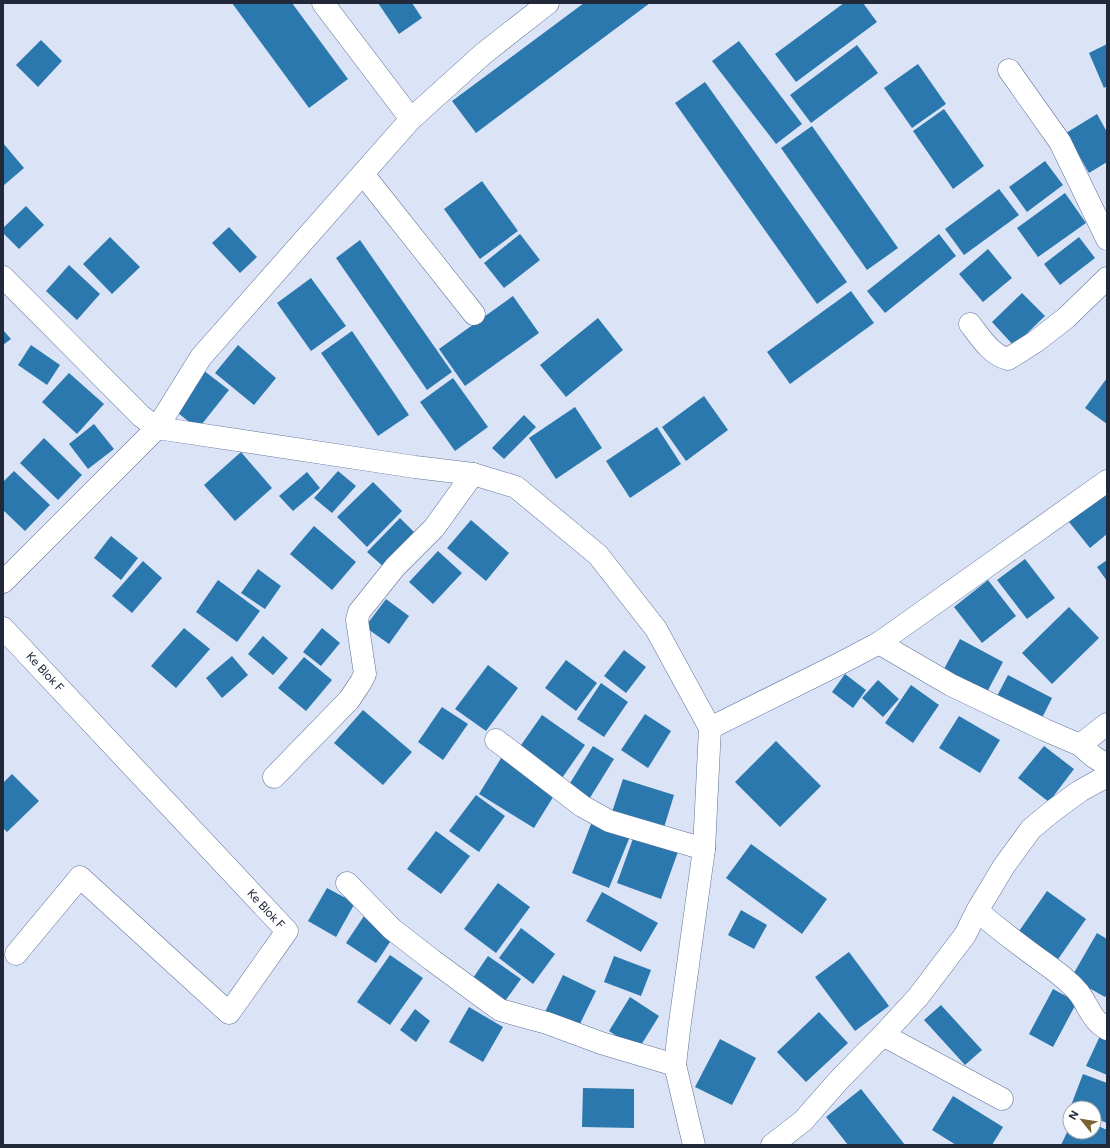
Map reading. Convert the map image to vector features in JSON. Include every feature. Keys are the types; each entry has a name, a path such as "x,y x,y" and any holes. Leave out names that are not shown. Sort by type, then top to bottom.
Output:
{"street":[{"path":"323,3 410,119"},
{"path":"3,582 158,428 201,357 410,119 483,54 548,3"},
{"path":"1009,70 1060,142 1107,239"},
{"path":"363,174 474,314"},
{"path":"3,277 141,416 158,428 473,474 516,487 598,555 656,629 710,728 704,849 675,1065 694,1145"},
{"path":"970,324 993,352 1002,358 1008,359 1035,342 1066,318 1107,278"},
{"path":"274,777 349,700 361,682 365,674 357,620 359,612 395,567 434,528 473,474"},
{"path":"710,728 879,643 1107,481"},
{"name":"Ke Blok F","path":"3,628 287,931 229,1013 80,877 16,954"},
{"path":"879,643 951,685 1080,745 1094,757 1107,765"},
{"path":"1080,745 1107,724"},
{"path":"496,740 582,806 609,821 704,849"},
{"path":"772,1145 803,1121 839,1080 918,997 965,935 977,911 1004,866 1031,829 1080,791 1107,776"},
{"path":"347,883 392,929 500,1010 675,1065"},
{"path":"977,911 1064,978 1079,994 1093,1017 1107,1029"},
{"path":"883,1035 1002,1099"}],"building":[{"path":"232,3 292,3 348,79 309,108"},
{"path":"378,3 412,3 422,18 399,34"},
{"path":"584,3 650,3 476,133 452,101"},
{"path":"844,3 863,3 877,22 796,82 775,54"},
{"path":"41,40 62,61 38,87 16,65"},
{"path":"739,41 802,124 776,144 712,61"},
{"path":"1107,44 1107,86 1104,88 1089,53"},
{"path":"857,45 878,73 811,123 790,95"},
{"path":"918,64 946,104 912,128 884,88"},
{"path":"705,82 847,282 817,304 675,103"},
{"path":"944,109 984,166 953,189 913,131"},
{"path":"1097,114 1107,132 1107,162 1089,173 1066,133"},
{"path":"812,126 898,248 867,270 781,148"},
{"path":"3,143 24,168 3,186"},
{"path":"1045,161 1063,185 1027,212 1009,187"},
{"path":"482,181 518,231 480,259 444,209"},
{"path":"999,189 1019,215 964,255 945,229"},
{"path":"1065,193 1086,223 1038,257 1017,228"},
{"path":"26,206 44,225 19,249 3,233 3,228"},
{"path":"229,227 257,257 240,273 212,243"},
{"path":"520,234 540,260 504,288 484,263"},
{"path":"939,234 956,256 885,313 867,291"},
{"path":"110,237 140,267 112,294 83,264"},
{"path":"1079,237 1095,258 1060,285 1044,264"},
{"path":"360,240 452,372 427,390 336,258"},
{"path":"988,249 1012,278 983,302 959,274"},
{"path":"69,265 100,294 77,320 46,291"},
{"path":"311,278 346,326 311,351 277,303"},
{"path":"851,291 874,323 790,384 767,352"},
{"path":"1022,293 1045,316 1014,346 992,322"},
{"path":"513,296 539,333 465,386 439,349"},
{"path":"598,318 623,350 566,397 540,365"},
{"path":"3,330 11,339 3,345"},
{"path":"352,331 409,415 378,436 321,353"},
{"path":"31,345 60,365 47,385 18,365"},
{"path":"238,345 276,378 254,405 215,373"},
{"path":"203,370 229,390 198,429 173,409"},
{"path":"69,373 104,404 77,434 42,402"},
{"path":"453,378 488,427 455,451 420,402"},
{"path":"1107,378 1107,424 1085,408"},
{"path":"704,396 728,430 686,461 662,427"},
{"path":"575,407 602,448 556,479 529,438"},
{"path":"524,415 536,427 504,459 492,448"},
{"path":"94,424 114,449 88,469 69,444"},
{"path":"657,427 681,464 630,498 606,461"},
{"path":"44,438 82,475 58,500 20,463"},
{"path":"241,452 272,488 235,521 204,485"},
{"path":"14,471 50,505 25,531 3,510 3,482"},
{"path":"338,471 356,486 332,513 314,498"},
{"path":"307,472 320,488 293,511 279,496"},
{"path":"373,482 402,511 367,547 337,517"},
{"path":"1107,489 1107,534 1090,548 1069,522"},
{"path":"400,518 418,536 386,569 367,552"},
{"path":"471,520 509,553 486,581 447,548"},
{"path":"314,526 356,562 332,590 290,554"},
{"path":"111,536 138,558 121,580 94,558"},
{"path":"438,551 462,573 433,604 409,582"},
{"path":"1025,559 1055,598 1027,619 997,580"},
{"path":"1107,560 1107,581 1097,567"},
{"path":"143,561 162,578 132,613 112,596"},
{"path":"258,569 281,586 265,609 241,593"},
{"path":"218,580 260,611 237,642 196,612"},
{"path":"988,580 1016,616 982,643 954,607"},
{"path":"386,599 409,616 389,644 365,627"},
{"path":"1069,607 1099,638 1052,684 1022,653"},
{"path":"184,628 210,649 176,688 151,666"},
{"path":"322,628 340,643 321,666 303,652"},
{"path":"263,636 288,658 273,675 248,654"},
{"path":"960,639 1003,662 987,692 944,669"},
{"path":"624,650 646,667 626,693 604,676"},
{"path":"232,656 248,675 222,698 206,678"},
{"path":"304,657 332,680 306,711 278,688"},
{"path":"566,660 597,683 576,711 545,688"},
{"path":"488,665 518,688 486,731 455,709"},
{"path":"845,674 866,690 853,708 832,692"},
{"path":"1008,675 1052,698 1040,722 996,698"},
{"path":"878,680 899,699 883,717 862,698"},
{"path":"601,683 628,702 604,737 577,719"},
{"path":"911,685 939,705 913,743 885,723"},
{"path":"442,707 468,724 443,760 418,742"},
{"path":"363,710 412,752 383,785 334,743"},
{"path":"645,714 671,731 648,768 621,750"},
{"path":"542,715 585,745 562,778 519,748"},
{"path":"959,716 1000,740 980,773 939,748"},
{"path":"776,741 821,786 780,827 735,782"},
{"path":"593,746 614,759 588,801 567,788"},
{"path":"1044,746 1074,769 1049,802 1018,778"},
{"path":"503,755 558,789 534,828 479,794"},
{"path":"12,774 39,801 7,832 3,828 3,783"},
{"path":"623,779 674,795 662,834 610,818"},
{"path":"476,795 505,816 479,852 449,831"},
{"path":"593,819 631,834 609,888 572,873"},
{"path":"436,831 470,856 441,894 407,869"},
{"path":"635,833 679,849 661,899 617,883"},
{"path":"751,844 827,899 802,934 726,878"},
{"path":"498,883 530,907 496,953 464,929"},
{"path":"327,888 355,903 336,937 308,921"},
{"path":"1047,891 1086,919 1054,965 1015,937"},
{"path":"602,892 658,923 641,952 586,921"},
{"path":"741,910 767,925 754,949 728,935"},
{"path":"364,916 394,936 376,963 346,943"},
{"path":"521,928 555,954 533,984 499,958"},
{"path":"1097,933 1107,939 1107,994 1105,997 1071,978"},
{"path":"849,952 889,1006 855,1031 815,977"},
{"path":"390,955 423,978 390,1025 357,1002"},
{"path":"488,956 521,979 505,1001 473,978"},
{"path":"614,956 651,970 641,996 604,982"},
{"path":"563,975 596,991 577,1030 544,1014"},
{"path":"1053,989 1077,1002 1053,1047 1029,1034"},
{"path":"630,997 659,1016 638,1050 609,1031"},
{"path":"941,1005 982,1050 965,1065 924,1020"},
{"path":"469,1007 503,1027 483,1062 449,1042"},
{"path":"415,1009 430,1021 416,1042 400,1030"},
{"path":"819,1012 848,1043 806,1082 777,1052"},
{"path":"1100,1036 1107,1039 1107,1075 1086,1066"},
{"path":"720,1039 756,1058 732,1105 695,1087"},
{"path":"1083,1074 1107,1083 1107,1123 1102,1121 1102,1100 1073,1100"},
{"path":"583,1088 634,1089 634,1128 582,1127"},
{"path":"861,1089 905,1145 848,1145 826,1117"},
{"path":"953,1096 1003,1127 992,1145 956,1145 932,1130"},
{"path":"1102,1128 1107,1130 1107,1145 1061,1145 1063,1140 1102,1140"}]}
